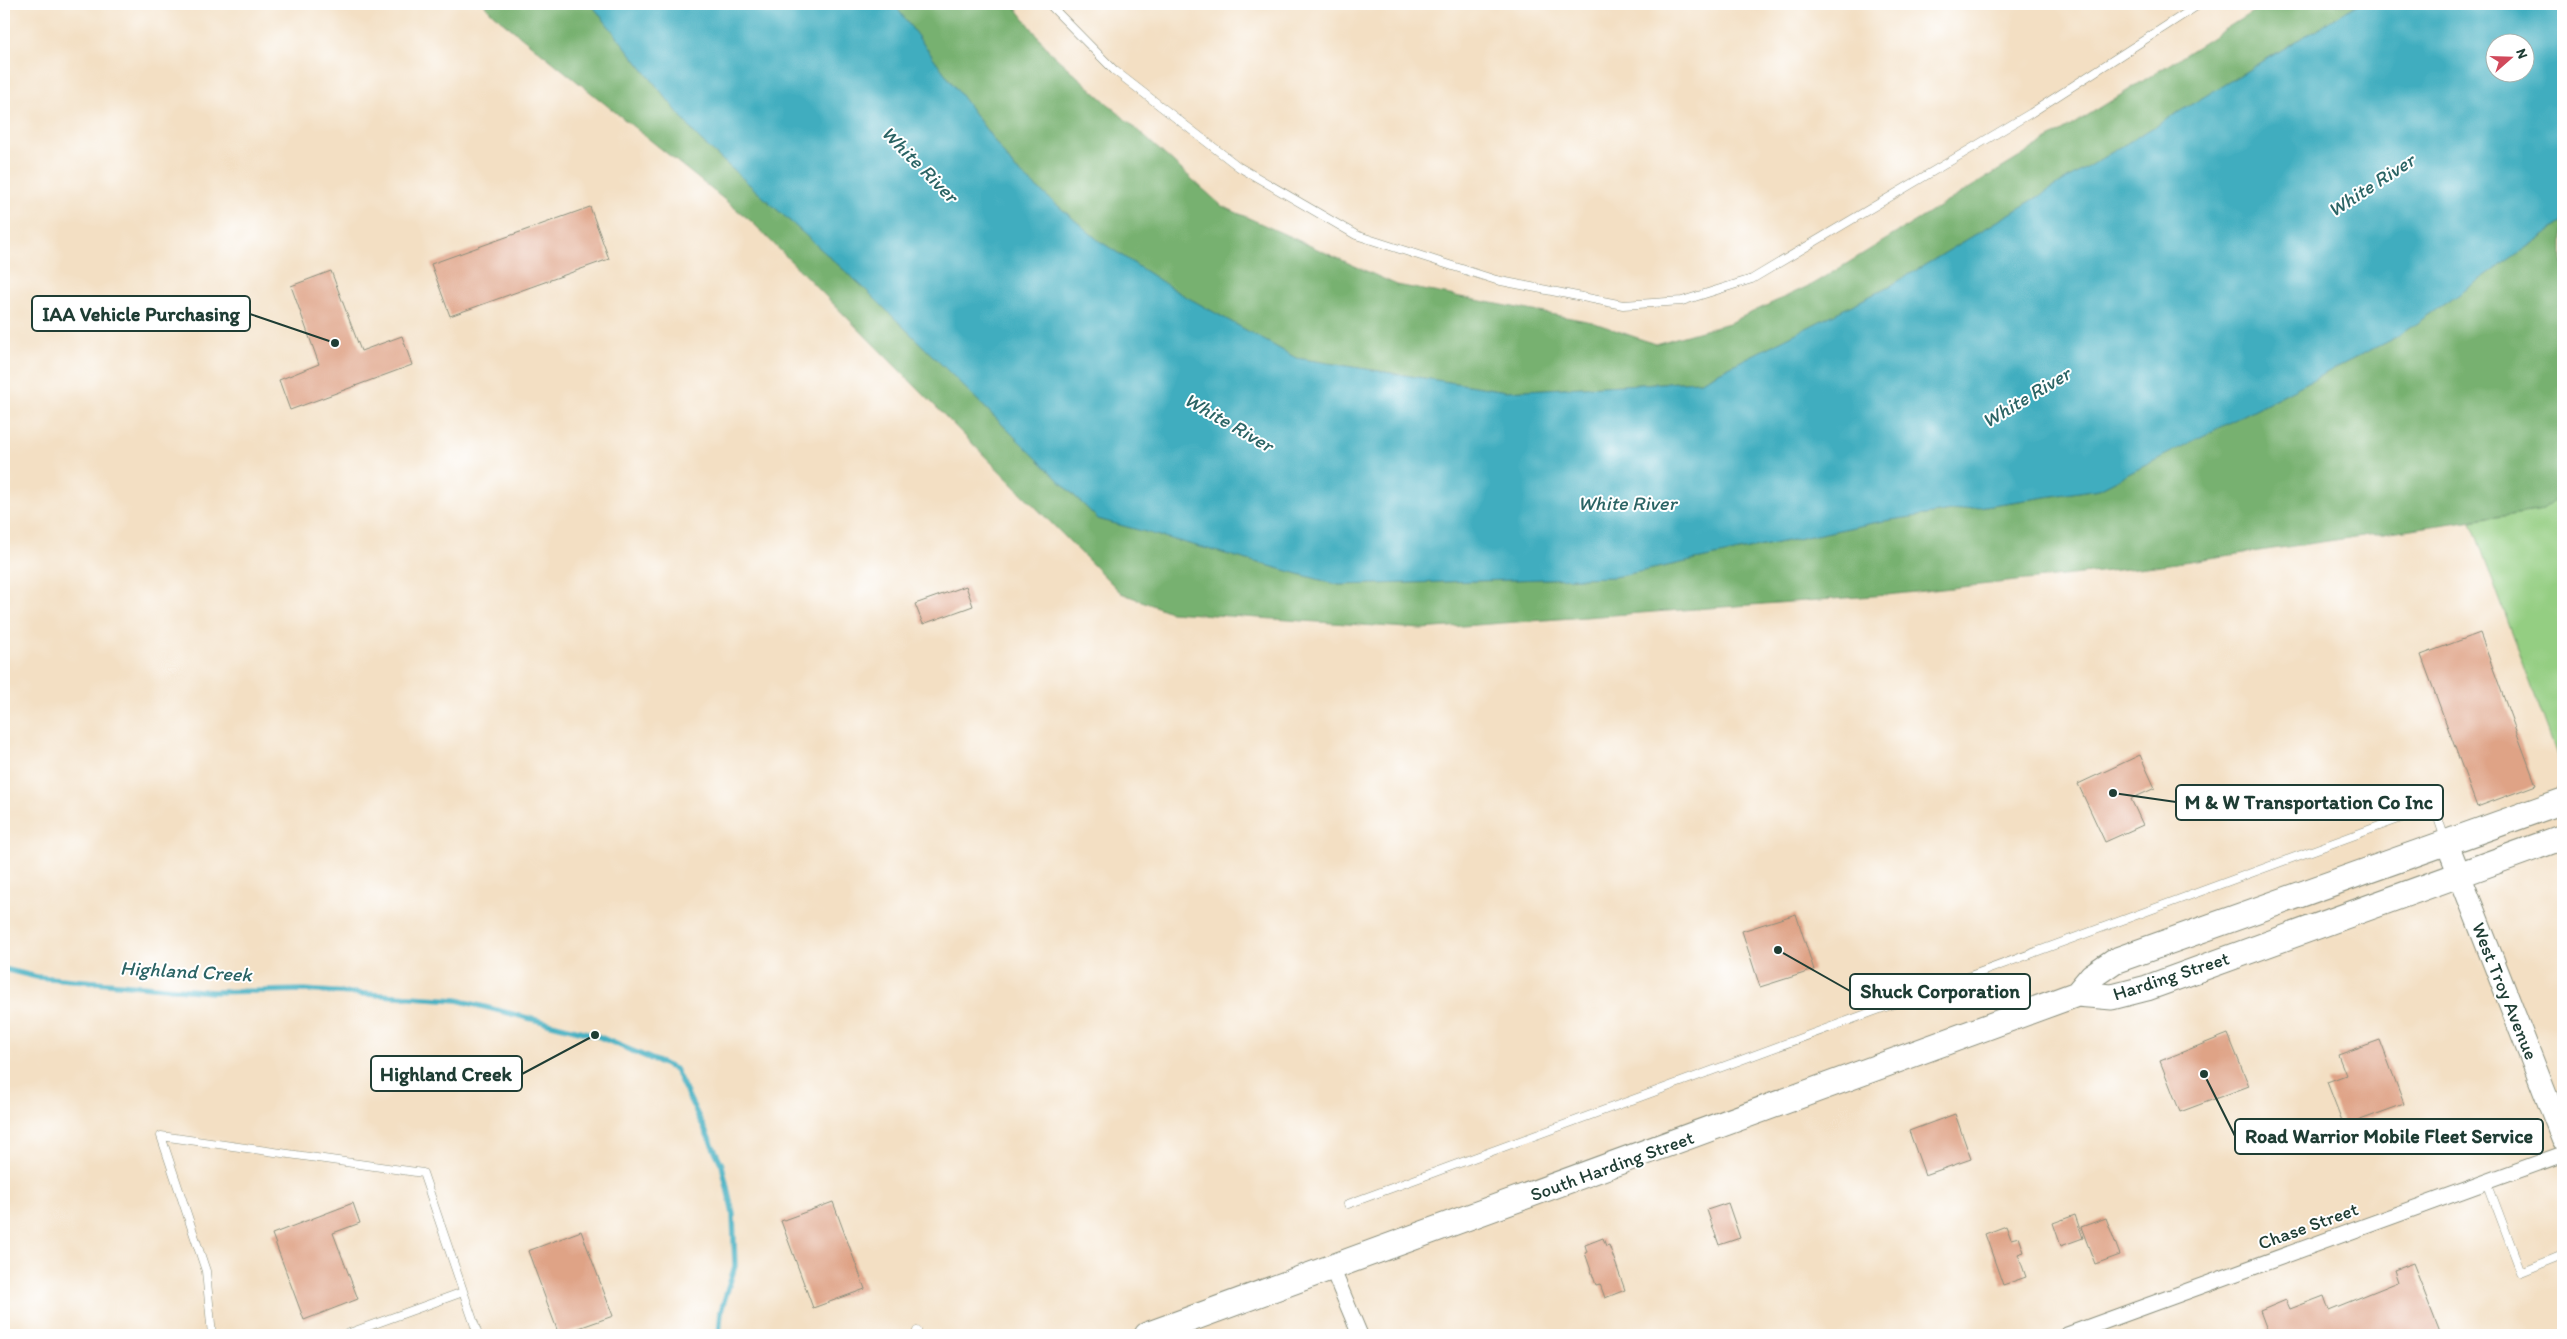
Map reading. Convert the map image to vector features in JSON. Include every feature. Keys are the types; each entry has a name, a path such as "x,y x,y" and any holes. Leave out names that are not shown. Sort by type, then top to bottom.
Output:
{"main road":[{"name":"Harding Street","path":"2077,994 2092,976 2114,961 2563,801"},
{"name":"Harding Street","path":"2077,994 2101,998 2126,994 2460,876 2563,837"},
{"name":"West Troy Avenue","path":"2447,843 2563,1139"},
{"name":"South Harding Street","path":"1147,1335 2077,994"}],"street":[{"name":"Chase Street","path":"2067,1335 2563,1154"},
{"path":"1332,1268 1360,1335"}],"lane":[{"path":"1049,4 1114,70 1240,166 1356,235 1496,280 1623,305 1682,301 1752,279 2031,113 2200,4"},
{"path":"1348,1204 2434,806 2447,843"},
{"path":"212,1335 206,1271 161,1136 423,1173 478,1335"},
{"path":"2487,1182 2521,1272 2563,1255"},
{"path":"344,1335 463,1292"}],"green space":[{"path":"484,4 591,4 699,139 865,289 1098,519 1339,585 1614,577 1878,522 2099,489 2398,336 2563,222 2563,492 2543,510 2155,566 1887,595 1421,629 1170,612 1121,593 751,221 493,14"},
{"path":"894,4 1013,4 1050,52 1222,206 1397,285 1592,322 1655,344 1729,323 1817,282 2265,4 2358,4 1890,286 1701,381 1506,391 1296,358 1176,291 1098,240 1015,169"},
{"path":"2563,492 2563,772 2471,521 2543,510"}],"water":[{"name":"White River","path":"591,4 894,4 1015,169 1098,240 1176,291 1296,358 1506,391 1701,381 1890,286 2358,4 2563,4 2563,222 2398,336 2099,489 1878,522 1614,577 1339,585 1098,519 865,289 699,139"}],"building":[{"path":"590,207 609,259 450,316 431,264"},
{"path":"331,271 361,351 402,336 412,365 290,410 279,380 319,364 291,286"},
{"path":"966,586 973,606 923,624 915,604"},
{"path":"2480,633 2536,785 2477,807 2421,655"},
{"path":"2140,755 2155,788 2131,799 2143,825 2105,842 2078,784"},
{"path":"1796,914 1814,970 1760,987 1742,931"},
{"path":"2228,1034 2249,1086 2180,1112 2160,1061"},
{"path":"2380,1040 2404,1104 2344,1126 2327,1082 2346,1075 2338,1055"},
{"path":"1955,1114 1971,1159 1925,1175 1909,1131"},
{"path":"833,1202 865,1289 813,1308 781,1221"},
{"path":"353,1203 360,1223 333,1233 358,1299 304,1320 272,1234"},
{"path":"1728,1203 1740,1238 1719,1245 1707,1210"},
{"path":"2075,1215 2083,1238 2061,1246 2053,1223"},
{"path":"2106,1218 2120,1255 2095,1264 2081,1227"},
{"path":"2006,1226 2011,1239 2019,1237 2024,1252 2018,1254 2026,1277 2003,1285 1985,1234"},
{"path":"581,1231 613,1316 559,1335 528,1251"},
{"path":"1603,1238 1606,1246 1609,1245 1625,1290 1605,1298 1600,1284 1596,1285 1585,1253 1587,1252 1585,1245"},
{"path":"2413,1263 2441,1335 2269,1335 2260,1311 2286,1300 2290,1309 2324,1296 2329,1310 2398,1282 2394,1270"}],"waterway":[{"name":"Highland Creek","path":"4,969 37,977 212,992 304,990 457,1000 595,1035 675,1069 722,1165 733,1214 735,1266 721,1311 719,1335"}],"place":[{"name":"IAA Vehicle Purchasing","path":"335,343"},
{"name":"M & W Transportation Co Inc","path":"2113,793"},
{"name":"Shuck Corporation","path":"1778,950"},
{"name":"Highland Creek","path":"595,1035"},
{"name":"Road Warrior Mobile Fleet Service","path":"2204,1074"}]}
